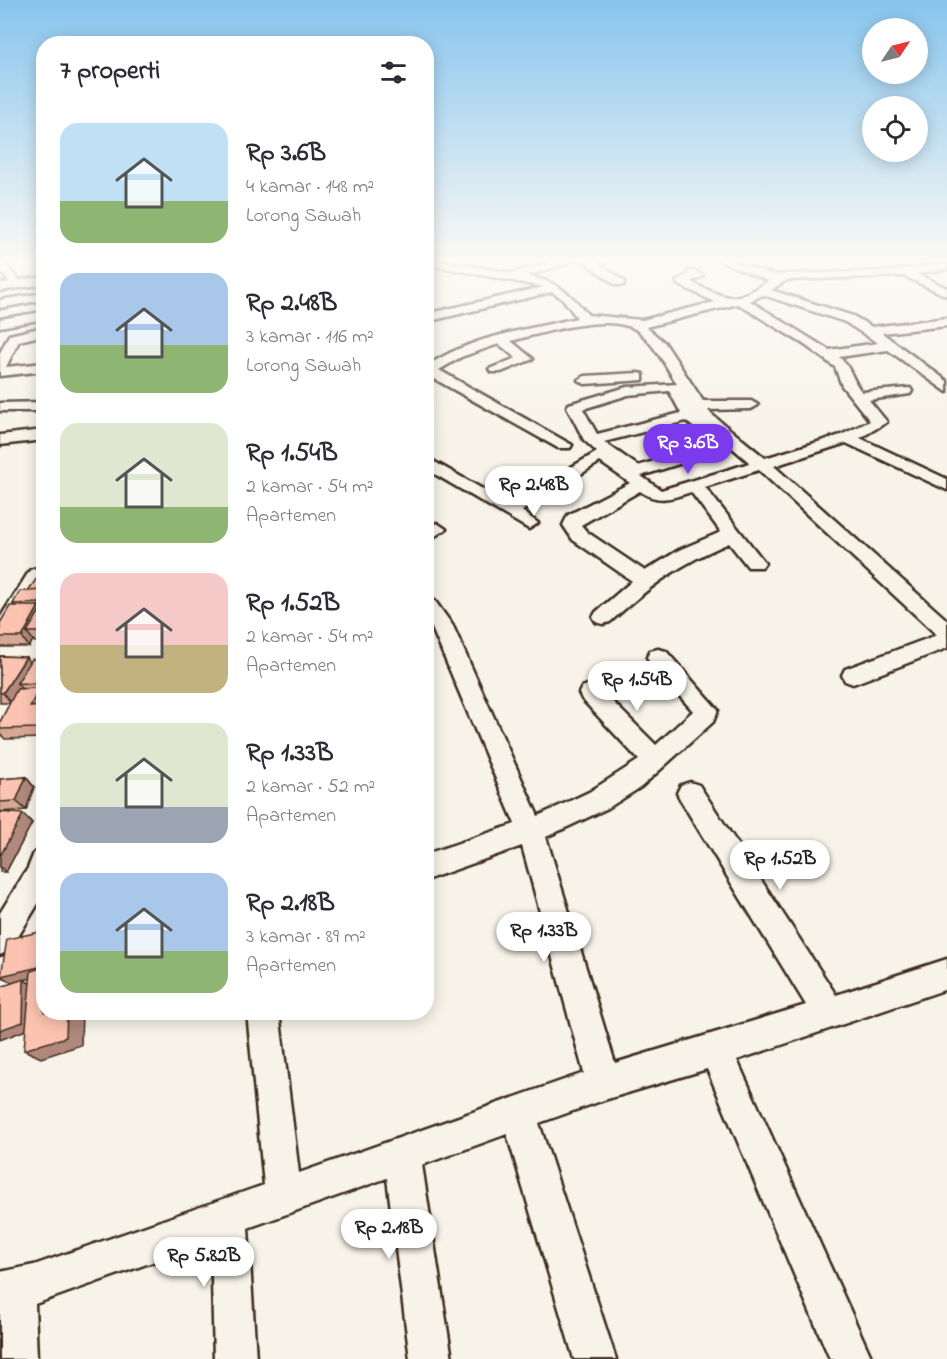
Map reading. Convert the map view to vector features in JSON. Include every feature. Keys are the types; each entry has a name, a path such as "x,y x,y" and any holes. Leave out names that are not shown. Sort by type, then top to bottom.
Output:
{"street":[{"path":"434,367 443,360 470,349 579,321"},
{"path":"611,321 636,324 647,321"},
{"path":"510,511 598,456 609,460 658,495 695,486 847,438 879,422 849,386 844,368 828,354 776,321"},
{"path":"853,321 870,331 946,387"},
{"path":"870,331 908,321"},
{"path":"636,324 660,346 697,411 720,442 720,446 655,468 635,472 592,440 574,408 613,394 673,388 697,411 844,535 947,632"},
{"path":"0,366 14,338 36,333"},
{"path":"458,341 470,349"},
{"path":"496,369 526,359 503,341"},
{"path":"828,354 890,346"},
{"path":"0,372 36,368"},
{"path":"585,380 678,374"},
{"path":"434,375 564,445"},
{"path":"858,397 904,392"},
{"path":"592,440 697,411 751,405"},
{"path":"0,407 36,406"},
{"path":"0,440 36,436"},
{"path":"847,438 947,485"},
{"path":"434,467 530,523"},
{"path":"641,484 574,519 572,525 580,536 645,580"},
{"path":"695,486 755,563"},
{"path":"603,617 645,580 686,554 734,534"},
{"path":"0,636 36,577"},
{"path":"434,616 447,637 531,830 604,1083"},
{"path":"853,675 947,640"},
{"path":"434,864 585,809 624,786 655,760 706,710 658,657"},
{"path":"590,693 655,760"},
{"path":"690,793 830,1014"},
{"path":"0,940 36,881"},
{"path":"16,1359 8,1290 34,1285 604,1083 830,1014 947,974"},
{"path":"264,1020 283,1196"},
{"path":"716,1050 851,1359"},
{"path":"518,1112 595,1359"},
{"path":"402,1153 431,1359"},
{"path":"230,1215 235,1359"}],"building":[{"path":"36,579 36,590 28,591"},
{"path":"36,590 36,603 13,604 20,591"},
{"path":"10,606 36,606 36,611 22,637 0,637 0,623"},
{"path":"36,617 36,632 27,632"},
{"path":"0,656 26,657 3,693 0,693"},
{"path":"32,659 36,659 36,684 17,683"},
{"path":"36,688 36,694 30,707 36,707 36,728 0,729 0,722 17,689"},
{"path":"26,777 16,801 0,802 0,779"},
{"path":"0,812 23,814 0,856"},
{"path":"36,933 36,968 1,976 7,939"},
{"path":"36,969 36,1020 67,1020 66,1037 24,1050 31,971"},
{"path":"24,979 23,1022 0,1030 0,987"}]}
